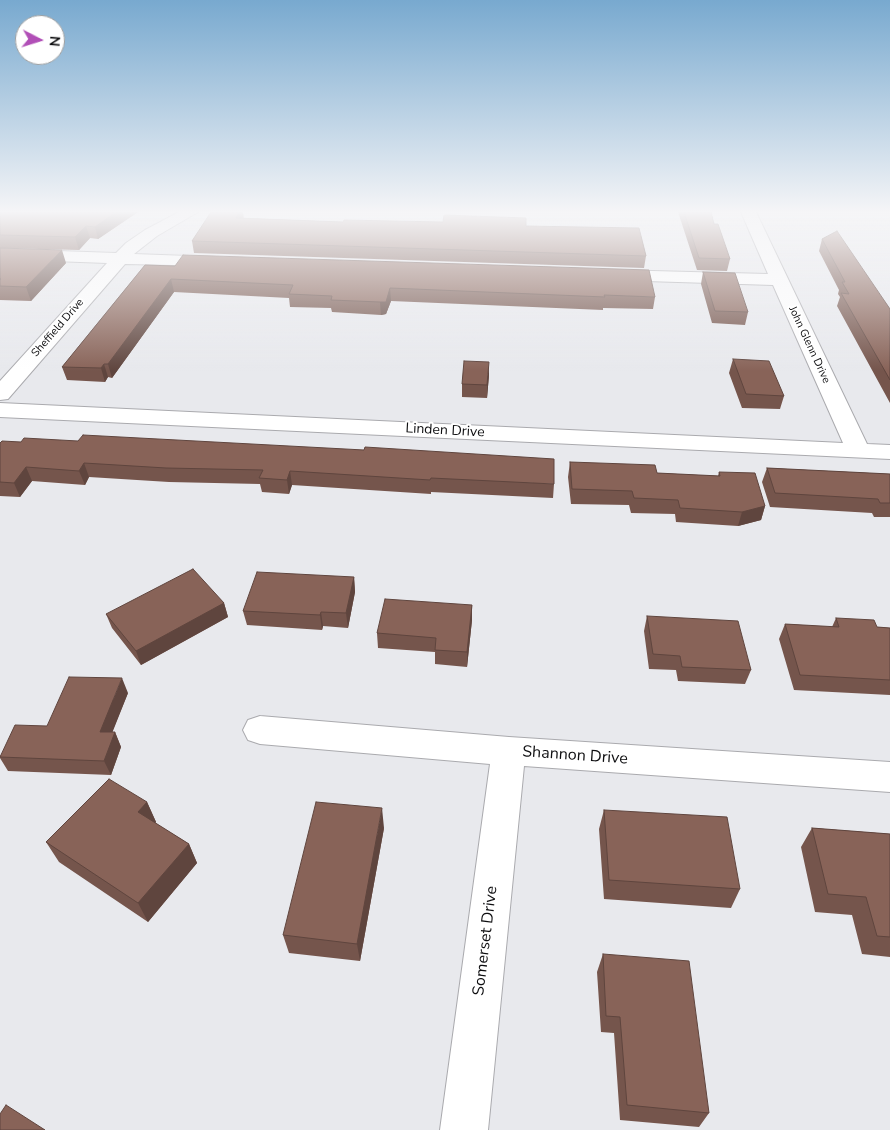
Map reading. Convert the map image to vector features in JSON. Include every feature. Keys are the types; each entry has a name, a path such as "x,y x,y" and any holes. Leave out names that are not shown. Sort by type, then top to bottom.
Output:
{"street":[{"name":"Sheffield Drive","path":"0,394 114,265"},
{"name":"John Glenn Drive","path":"771,265 858,450"},
{"path":"593,274 778,280"},
{"name":"Linden Drive","path":"0,410 890,452"},
{"name":"Shannon Drive","path":"260,730 509,751 890,777"},
{"name":"Somerset Drive","path":"464,1130 509,751"}],"building":[{"path":"0,265 48,265 26,287 0,286"},
{"path":"145,265 485,265 649,270 655,297 604,295 605,297 390,288 386,302 380,302 331,300 332,296 289,294 293,285 171,279 108,364 104,364 101,368 62,367"},
{"path":"836,265 860,265 890,309 890,380 841,293 849,294 842,282 845,282"},
{"path":"703,272 735,273 748,312 715,311"},
{"path":"733,359 769,361 784,396 746,394"},
{"path":"464,361 489,362 487,385 462,384"},
{"path":"83,435 364,450 365,447 554,459 554,484 431,478 430,480 290,471 287,480 259,478 263,470 166,468 84,463 79,471 26,467 14,483 0,482 0,443 2,441 21,442 24,438 78,441"},
{"path":"570,462 655,465 657,473 720,476 719,472 755,473 765,506 742,512 680,508 678,500 634,498 632,491 572,489"},
{"path":"767,468 890,474 890,503 880,503 878,499 775,493"},
{"path":"193,569 224,603 136,651 106,614"},
{"path":"257,572 354,577 346,613 321,612 320,615 243,611"},
{"path":"385,599 472,605 467,652 435,650 436,638 377,633"},
{"path":"647,616 738,621 751,670 682,667 680,656 653,654"},
{"path":"836,618 874,620 877,627 890,628 890,680 800,675 785,624 839,627"},
{"path":"69,677 122,678 100,732 115,732 104,761 0,757 15,725 47,726"},
{"path":"109,779 147,802 138,812 189,844 138,903 46,842"},
{"path":"316,802 382,808 357,944 283,935"},
{"path":"604,810 727,817 740,889 609,880"},
{"path":"812,828 890,834 890,937 877,936 866,897 828,894"},
{"path":"603,954 689,961 709,1113 627,1105 620,1017 606,1016"},
{"path":"6,1105 45,1130 0,1130 0,1114"}]}
